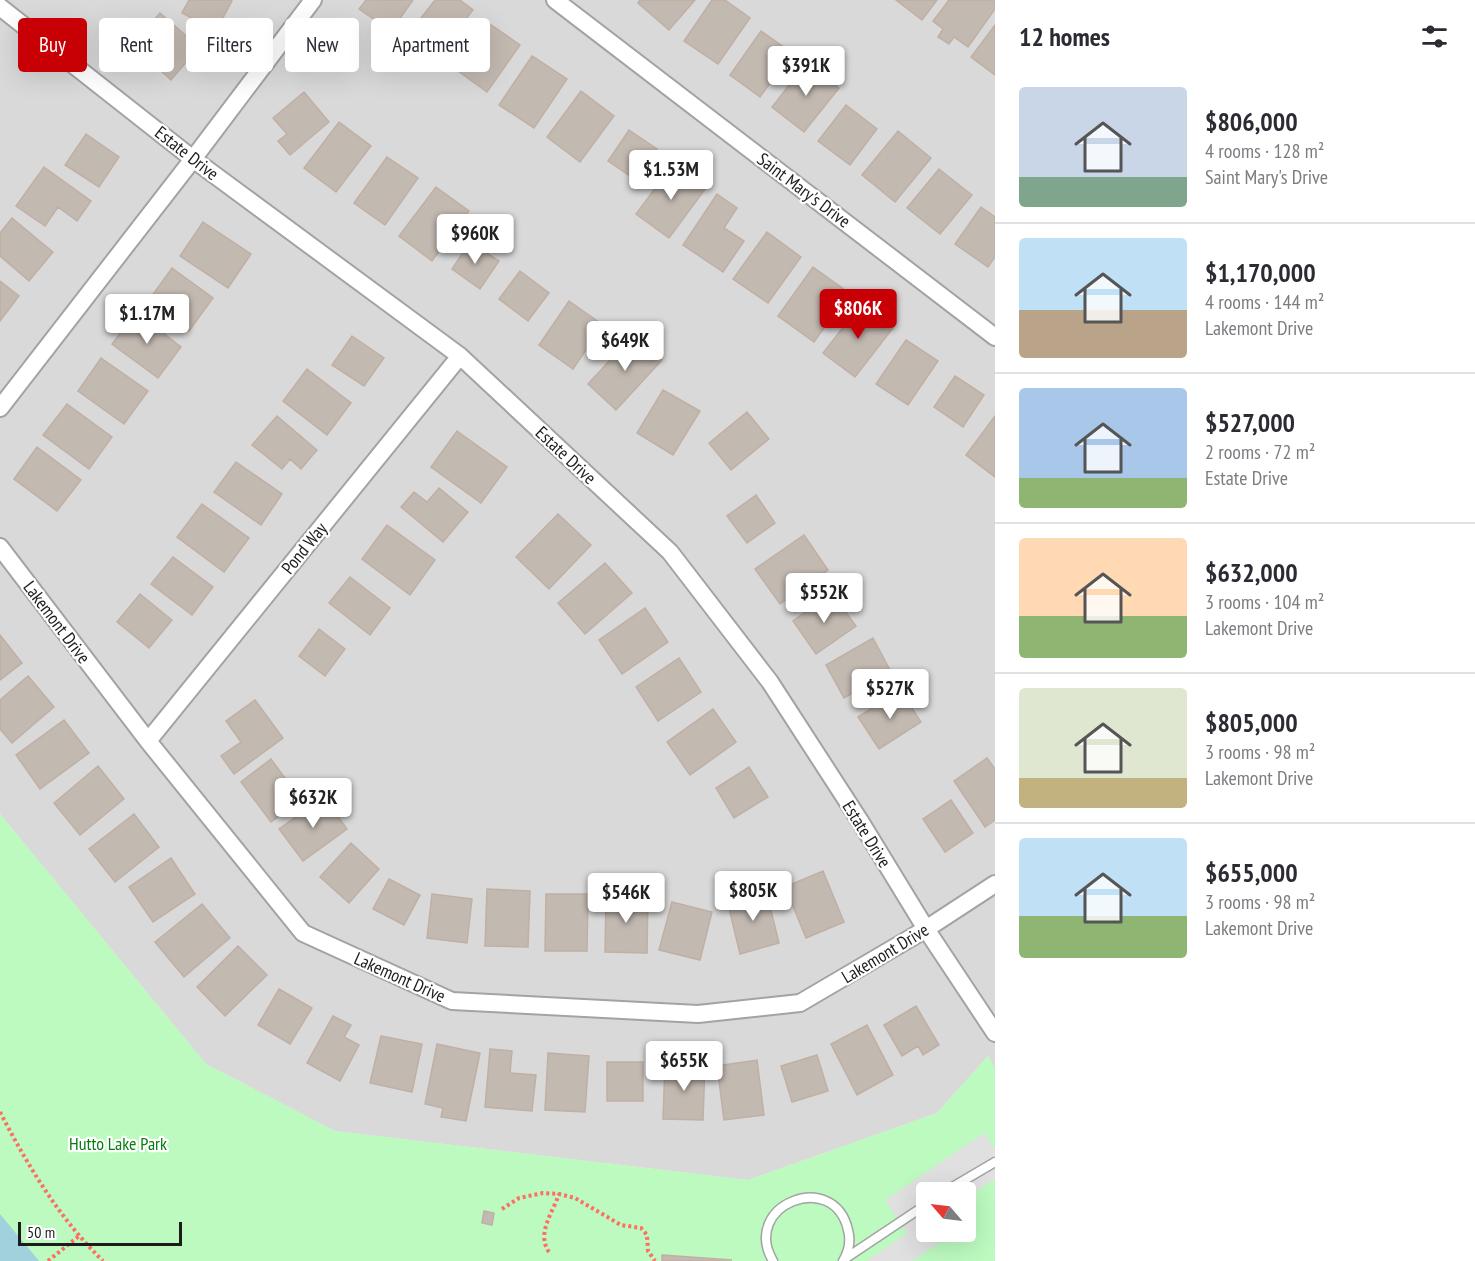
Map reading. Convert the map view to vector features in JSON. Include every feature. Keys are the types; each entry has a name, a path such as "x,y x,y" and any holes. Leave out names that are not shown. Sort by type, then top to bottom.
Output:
{"street":[{"path":"0,408 194,159 313,0"},
{"name":"Saint Mary's Drive","path":"555,0 995,337"},
{"name":"Estate Drive","path":"0,7 194,159 460,356 670,552 770,682 860,821 926,929 995,1033"},
{"name":"Pond Way","path":"148,741 460,356"},
{"name":"Lakemont Drive","path":"0,547 148,741 303,933 452,1001 698,1014 800,1003 926,929 995,884"}],"lane":[{"path":"961,1182 995,1162"},
{"path":"773,1261 766,1244 766,1232 771,1220 777,1210 787,1203 798,1198 810,1197 832,1204 841,1212 847,1223 850,1235 849,1247 844,1260"},
{"path":"844,1260 916,1211"}],"path":[{"path":"0,1112 21,1153 79,1236 103,1261"},
{"path":"502,1209 519,1197 543,1193 575,1198 621,1225 641,1228 647,1235 648,1251 655,1261"},
{"path":"549,1252 544,1246 544,1231 559,1194"},
{"path":"48,1261 79,1236"}],"shaded area":[{"path":"0,0 995,0 995,1068 988,1056 937,1113 748,1180 335,1131 206,1064 0,814"},
{"path":"984,1133 995,1149 995,1179 976,1191 976,1182 916,1182 916,1242 941,1242 912,1261 866,1261 907,1233 885,1200"}],"green space":[{"name":"Hutto Lake Park","path":"0,814 206,1064 335,1131 748,1180 937,1113 988,1056 995,1068 995,1261 0,1261"}],"water":[{"path":"0,1214 39,1261 0,1261"}],"building":[{"path":"189,0 232,1 223,18 191,18 182,13"},
{"path":"366,0 413,0 400,18 372,18 359,9"},
{"path":"435,0 460,0 473,10 467,18 421,18"},
{"path":"640,0 695,0 669,30 638,3"},
{"path":"712,0 725,0 750,18 718,64 684,41"},
{"path":"896,0 937,0 922,20"},
{"path":"949,0 995,0 995,9 968,47 954,37 949,44 938,37 943,29 933,21"},
{"path":"160,13 166,18 155,18"},
{"path":"490,24 520,45 487,92 460,72 490,72"},
{"path":"174,25 186,36 186,62 171,80 162,72 174,72"},
{"path":"995,25 995,75 971,57"},
{"path":"761,31 792,53 760,97 730,75"},
{"path":"532,56 567,79 534,128 499,105"},
{"path":"807,62 839,88 804,132 772,107"},
{"path":"581,91 614,116 580,162 547,137"},
{"path":"304,92 329,122 290,155 278,141 287,134 273,118"},
{"path":"846,105 877,129 850,165 818,141"},
{"path":"339,122 371,146 336,192 304,168"},
{"path":"629,130 657,149 636,180 608,161"},
{"path":"898,131 931,158 895,202 862,175"},
{"path":"86,134 119,157 99,187 65,165"},
{"path":"387,157 418,178 385,225 354,203"},
{"path":"673,164 706,188 669,238 636,214"},
{"path":"44,167 91,201 77,221 58,207 45,226 16,206"},
{"path":"939,169 972,195 940,234 907,208"},
{"path":"436,187 469,211 432,261 399,236"},
{"path":"717,194 737,208 724,228 744,241 723,272 683,245"},
{"path":"981,207 995,217 995,257 988,267 955,244"},
{"path":"12,218 53,252 29,281 0,256 0,233"},
{"path":"203,222 251,254 228,288 180,256"},
{"path":"767,232 801,257 768,303 733,279"},
{"path":"470,242 499,261 480,289 452,269"},
{"path":"813,267 849,293 814,342 778,316"},
{"path":"172,268 213,298 189,331 148,301"},
{"path":"520,271 549,293 528,321 499,299"},
{"path":"0,281 19,296 0,321"},
{"path":"569,301 603,325 573,369 539,345"},
{"path":"861,304 893,328 855,377 823,353"},
{"path":"136,312 181,347 158,378 112,344"},
{"path":"634,334 662,360 616,410 588,384"},
{"path":"352,336 384,358 364,386 332,365"},
{"path":"906,340 938,361 908,405 876,384"},
{"path":"101,358 148,391 124,424 78,391"},
{"path":"307,369 351,403 327,435 283,401"},
{"path":"955,376 984,395 963,427 934,407"},
{"path":"663,390 700,411 673,455 637,433"},
{"path":"67,404 112,437 89,469 43,435"},
{"path":"747,412 769,439 731,470 709,443"},
{"path":"277,416 317,450 301,469 290,459 282,469 252,445"},
{"path":"995,416 995,477 966,455"},
{"path":"457,431 507,467 481,503 431,467"},
{"path":"37,447 81,480 57,511 14,479"},
{"path":"236,462 282,494 261,525 214,492"},
{"path":"439,488 468,512 443,542 401,507 414,492 427,502"},
{"path":"756,495 775,523 747,543 727,516"},
{"path":"202,504 249,538 224,572 177,537"},
{"path":"558,514 591,545 549,589 516,557"},
{"path":"387,525 435,560 410,595 362,559"},
{"path":"804,535 828,570 780,604 755,569"},
{"path":"173,557 213,587 192,615 151,584"},
{"path":"605,563 632,593 585,634 558,603"},
{"path":"350,577 390,608 370,635 329,603"},
{"path":"832,593 856,626 816,654 793,621"},
{"path":"140,594 172,620 149,648 117,622"},
{"path":"645,608 668,642 622,674 599,640"},
{"path":"319,629 345,649 325,676 299,656"},
{"path":"0,635 22,663 0,680"},
{"path":"873,638 891,672 844,698 826,665"},
{"path":"679,658 701,692 658,721 636,687"},
{"path":"28,676 54,707 12,743 0,729 0,700"},
{"path":"900,690 921,722 879,749 858,717"},
{"path":"255,700 283,738 234,774 221,756 241,742 226,721"},
{"path":"713,709 736,742 690,775 667,742"},
{"path":"64,720 89,753 40,789 16,755"},
{"path":"987,758 995,769 995,820 985,827 954,781"},
{"path":"271,759 301,800 271,822 241,782"},
{"path":"98,766 124,799 80,835 54,803"},
{"path":"749,767 768,797 734,818 716,788"},
{"path":"324,797 347,829 303,861 279,829"},
{"path":"951,800 973,833 945,852 923,819"},
{"path":"134,814 159,847 115,882 89,849"},
{"path":"351,843 379,869 349,903 320,877"},
{"path":"171,858 195,894 153,922 129,887"},
{"path":"823,871 844,922 806,938 785,887"},
{"path":"389,879 420,895 404,925 373,909"},
{"path":"487,889 530,891 528,947 485,946"},
{"path":"766,890 779,943 740,954 727,900"},
{"path":"432,894 472,899 467,943 427,938"},
{"path":"546,894 588,894 587,951 545,951"},
{"path":"606,895 648,896 647,953 605,952"},
{"path":"672,902 712,912 700,960 659,950"},
{"path":"202,904 230,938 184,977 155,942"},
{"path":"238,946 267,975 225,1016 197,987"},
{"path":"279,989 312,1008 290,1044 258,1025"},
{"path":"916,1006 939,1045 923,1055 918,1046 902,1056 884,1025"},
{"path":"333,1016 351,1025 344,1037 359,1045 340,1081 307,1063"},
{"path":"867,1025 893,1075 857,1095 831,1044"},
{"path":"381,1036 422,1044 412,1092 370,1083"},
{"path":"437,1044 480,1053 466,1121 441,1117 443,1108 425,1104"},
{"path":"490,1049 512,1051 510,1073 536,1075 532,1111 485,1107"},
{"path":"548,1053 589,1056 585,1112 545,1110"},
{"path":"817,1055 828,1091 792,1102 781,1066"},
{"path":"757,1060 764,1115 724,1120 717,1066"},
{"path":"607,1062 643,1062 643,1101 607,1101"},
{"path":"665,1063 705,1064 703,1120 663,1119"},
{"path":"484,1211 494,1213 492,1225 482,1223"},
{"path":"662,1255 732,1260 662,1261"}]}
